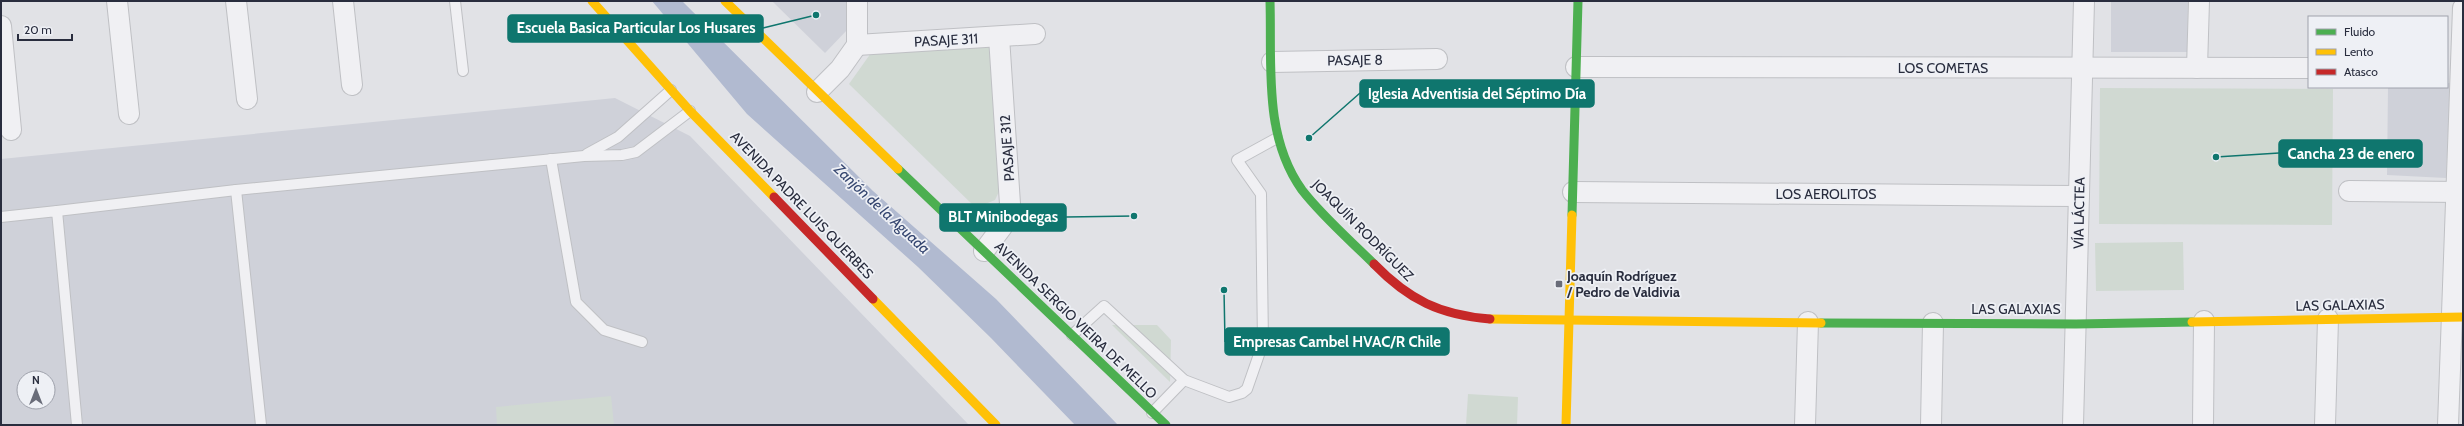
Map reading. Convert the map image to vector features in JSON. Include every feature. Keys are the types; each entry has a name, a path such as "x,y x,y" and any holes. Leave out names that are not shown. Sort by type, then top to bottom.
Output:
{"main road":[{"name":"AVENIDA PADRE LUIS QUERBES","path":"592,1 690,111 996,425"},
{"name":"AVENIDA SERGIO VIEIRA DE MELLO","path":"725,1 817,92 1166,425"},
{"name":"JOAQUÍN RODRÍGUEZ","path":"1270,1 1273,108 1277,138 1295,179 1317,207 1394,284 1416,300 1440,311 1468,317 1524,321 1569,321"},
{"path":"1566,425 1578,1"},
{"name":"LAS GALAXIAS","path":"1569,321 2076,324 2458,317"}],"street":[{"path":"117,1 129,114"},
{"path":"236,1 247,99"},
{"path":"343,1 352,85"},
{"path":"817,92 840,69 857,45 857,1"},
{"name":"VÍA LÁCTEA","path":"2073,425 2084,1"},
{"path":"2197,68 2199,1"},
{"path":"2448,425 2458,317 2460,192 2457,68 2463,8"},
{"path":"1,26 11,130"},
{"name":"PASAJE 311","path":"857,45 1035,34"},
{"name":"PASAJE 312","path":"984,251 1002,227 1010,204 999,37"},
{"name":"PASAJE 8","path":"1272,62 1437,59"},
{"name":"LOS COMETAS","path":"1576,67 2308,68"},
{"path":"2348,191 2460,192"},
{"name":"LOS AEROLITOS","path":"1572,192 2079,196"},
{"path":"2325,425 2328,319"},
{"path":"2203,425 2204,321"},
{"path":"1805,425 1808,322"},
{"path":"1930,425 1933,323"}],"lane":[{"path":"455,1 463,71"},
{"path":"584,156 618,137 671,90"},
{"path":"1,217 236,190 551,159 584,156 622,156 636,152 690,111"},
{"path":"1072,335 1104,306 1184,380 1229,397 1242,393 1250,384 1263,343 1261,194 1237,160 1277,138"},
{"path":"551,159 576,302 604,330 642,342"},
{"path":"236,190 261,425"},
{"path":"56,211 76,425"},
{"path":"1152,413 1184,380"}],"shaded area":[{"path":"772,1 846,1 848,29 825,53"},
{"path":"2111,1 2188,1 2187,52 2111,52"},
{"path":"994,46 1003,183 995,200 976,208 849,84 871,53"},
{"path":"2448,83 2450,83 2446,178 2387,175 2388,88 2448,88"},
{"path":"2100,88 2333,89 2332,225 2099,224"},
{"path":"615,98 690,136 969,425 1,425 1,159"},
{"path":"2183,242 2184,290 2096,291 2095,243"},
{"path":"1112,325 1157,325 1171,340 1170,382"},
{"path":"1468,394 1518,397 1517,425 1466,425"},
{"path":"611,396 614,425 497,425 496,407"}],"water":[{"name":"Zanjón de la Aguada","path":"652,1 682,1 873,191 996,299 1118,425 1075,425 991,338 918,267 747,114"}],"traffic: fast":[{"path":"1270,1 1272,99 1275,123 1281,147 1290,169 1302,190 1328,219 1374,264"},
{"path":"1572,215 1578,1"},
{"path":"898,169 1166,425"},
{"path":"1821,323 2076,324 2192,322"}],"traffic: slow":[{"path":"592,1 690,111 774,197"},
{"path":"725,1 898,169"},
{"path":"1566,425 1572,215"},
{"path":"873,299 996,425"},
{"path":"2192,322 2463,317"},
{"path":"1490,319 1821,323"}],"traffic: jam":[{"path":"774,197 873,299"},
{"path":"1374,264 1387,277 1426,304 1456,314 1490,319"}],"place":[{"name":"Escuela Basica Particular Los Husares","path":"816,15"},
{"name":"Iglesia Adventisia del Séptimo Día","path":"1309,138"},
{"name":"Cancha 23 de enero","path":"2216,157"},
{"name":"BLT Minibodegas","path":"1134,216"},
{"name":"Joaquín Rodríguez / Pedro de Valdivia","path":"1559,284"},
{"name":"Empresas Cambel HVAC/R Chile","path":"1224,290"}]}
